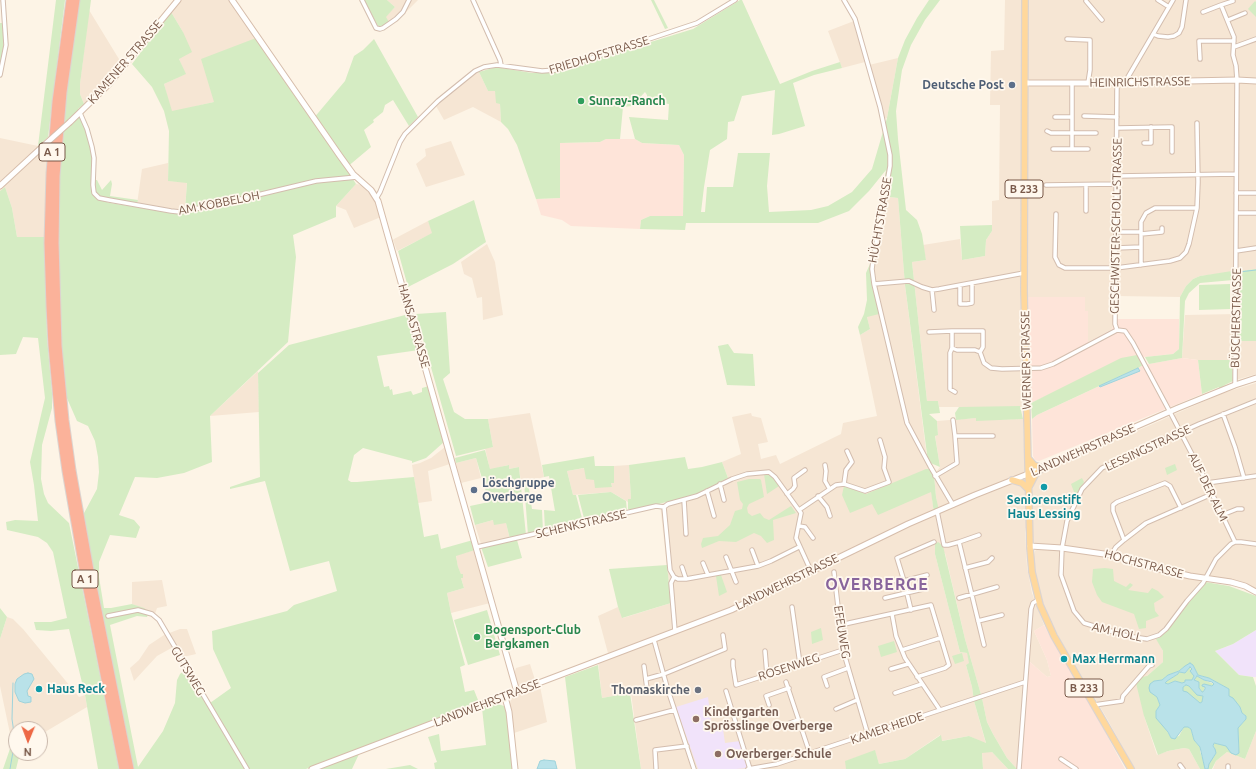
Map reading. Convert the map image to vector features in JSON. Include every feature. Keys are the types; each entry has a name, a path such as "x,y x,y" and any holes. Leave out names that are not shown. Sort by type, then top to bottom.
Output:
{"highway":[{"name":"A 1","path":"70,0 57,95 51,166 48,243 52,345 59,421 66,470 84,574 123,769"},
{"name":"A 1","path":"76,0 63,92 56,176 55,243 58,346 65,420 73,477 91,576 130,769"}],"main road":[{"name":"WERNER STRASSE","path":"1025,0 1024,273 1028,489 1033,579 1039,603 1054,636 1131,769"},
{"path":"1012,480 1022,483 1028,489 1035,475 1042,468 1034,465 1028,458"}],"street":[{"path":"0,75 6,45 2,22 2,0"},
{"name":"KAMENER STRASSE","path":"1,184 80,113 108,85 178,0"},
{"name":"HANSASTRASSE","path":"232,0 340,156 376,197 477,547 517,692"},
{"path":"362,0 376,28 380,29 403,12 409,0"},
{"path":"473,0 501,65"},
{"name":"FRIEDHOFSTRASSE","path":"376,197 380,192 400,142 408,130 442,97 470,74 484,67 501,65 542,71 556,70 697,23 735,0"},
{"name":"HÜCHTSTRASSE","path":"844,0 855,19 880,106 890,156 890,166 872,261 874,284 907,423 935,476 953,504"},
{"path":"1086,0 1102,20"},
{"path":"1158,0 1169,7"},
{"path":"1126,82 1173,0"},
{"path":"1153,34 1168,37 1174,36 1178,33 1182,27 1186,0"},
{"path":"1203,12 1233,1"},
{"name":"BÜSCHERSTRASSE","path":"1221,5 1228,20 1234,41 1233,55 1236,66 1237,80 1235,385"},
{"path":"1228,20 1245,13"},
{"path":"1067,39 1090,40 1090,70 1088,83"},
{"path":"1234,47 1256,39"},
{"path":"1200,59 1199,41 1234,41"},
{"name":"HEINRICHSTRASSE","path":"1025,83 1256,81"},
{"path":"1072,83 1072,149"},
{"name":"GESCHWISTER-SCHOLL-STRASSE","path":"1117,83 1115,324 1117,330 1124,330 1128,335 1170,412"},
{"name":"AM KOBBELOH","path":"80,113 87,129 94,158 94,193 100,198 180,212 231,202 316,181 357,177"},
{"path":"1084,116 1117,117"},
{"path":"1055,117 1072,117"},
{"path":"1056,214 1055,257 1059,265 1069,269 1116,268 1175,260 1183,256 1191,239 1197,208 1197,123"},
{"path":"1151,127 1151,143"},
{"path":"1117,128 1172,127 1172,152"},
{"path":"1047,131 1051,133 1096,133"},
{"path":"1144,143 1156,143"},
{"path":"1054,149 1088,149"},
{"path":"1117,176 1236,174"},
{"path":"1086,184 1086,211"},
{"path":"1046,185 1117,184"},
{"path":"1236,193 1256,193"},
{"path":"1141,265 1141,233 1144,215 1150,210 1159,208 1197,208"},
{"path":"1236,213 1256,213"},
{"path":"1116,232 1162,232 1162,228"},
{"path":"1116,248 1141,247"},
{"name":"BÜSCHERSTRASSE","path":"1236,251 1256,248"},
{"path":"874,284 910,281 932,290 972,284 1024,273"},
{"path":"960,286 960,304 967,304 972,303 972,284"},
{"path":"932,290 934,310"},
{"path":"952,348 957,350 975,350 980,352 984,362 991,368 1041,368 1047,367 1117,330"},
{"path":"929,332 983,331 983,347 980,352"},
{"path":"952,332 952,348 950,353 950,389 955,392"},
{"name":"LANDWEHRSTRASSE","path":"312,769 743,605 937,511 1028,474 1170,412 1235,385 1256,378"},
{"name":"LESSINGSTRASSE","path":"1062,548 1067,521 1082,490 1102,468 1223,414 1256,402"},
{"name":"AUF DER ALM","path":"1170,412 1207,483 1235,542"},
{"path":"1223,414 1244,478"},
{"path":"935,476 957,463 956,436 953,420"},
{"path":"956,436 993,436"},
{"path":"799,510 836,485 844,484 865,491 890,482 884,468 885,457 880,440"},
{"path":"844,484 846,470 852,462 847,451"},
{"path":"825,465 826,481 830,488"},
{"path":"805,470 794,478 793,489 787,494 801,513 796,538 811,571"},
{"name":"SCHENKSTRASSE","path":"477,547 656,506 664,507 668,504 697,496 732,478 748,474 769,472 775,477 787,494"},
{"path":"1207,483 1256,476"},
{"path":"1124,540 1113,511 1113,505 1116,502 1165,483 1169,485 1181,508"},
{"path":"720,484 724,500"},
{"path":"707,491 714,516"},
{"path":"1111,555 1116,547 1146,523 1212,494"},
{"path":"818,496 827,507 830,516"},
{"path":"684,500 686,534"},
{"path":"664,507 670,570 674,577 678,579 686,579 758,566 800,547"},
{"path":"1222,515 1237,509 1242,509"},
{"path":"937,511 944,545 948,546 979,535"},
{"path":"799,526 805,527 813,538"},
{"path":"911,610 897,558 934,542"},
{"path":"959,542 984,646"},
{"path":"1235,542 1256,544"},
{"name":"AM HOLL","path":"1062,548 1061,575 1074,611 1079,619 1088,625 1135,638 1150,638 1162,633 1204,579 1216,559 1235,542"},
{"name":"HOCHSTRASSE","path":"1030,546 1062,548 1111,555 1151,567 1204,579 1231,582 1245,586 1256,592"},
{"path":"752,550 758,566"},
{"path":"726,557 736,582"},
{"path":"965,568 988,562 992,558"},
{"path":"703,563 708,575"},
{"path":"682,567 686,579"},
{"name":"EFEUWEG","path":"834,572 842,650 868,735"},
{"path":"875,582 881,584 927,576"},
{"path":"674,577 671,583 675,631"},
{"path":"960,598 997,587"},
{"path":"885,598 923,589"},
{"path":"1019,769 1031,609 1039,603"},
{"path":"840,625 931,605 949,665 946,668 917,677"},
{"path":"792,607 800,664"},
{"name":"GUTSWEG","path":"108,616 138,610 152,614 159,620 247,769"},
{"path":"892,614 896,636 908,664 940,710"},
{"path":"978,621 1002,615"},
{"path":"646,679 664,674 725,650 723,635"},
{"path":"902,650 940,638"},
{"path":"654,640 674,710 694,769"},
{"name":"ROSENWEG","path":"733,661 736,685 842,650"},
{"path":"765,651 767,675"},
{"path":"891,669 908,664"},
{"path":"1094,705 1122,701 1123,696 1149,666 1152,665"},
{"path":"644,666 647,689"},
{"name":"EFEUWEG","path":"827,686 824,677 848,668"},
{"path":"786,682 810,754"},
{"name":"KAMER HEIDE","path":"750,769 777,764 810,754 1025,682"},
{"path":"895,693 922,684"},
{"path":"769,705 766,696 789,688"},
{"path":"726,691 750,769"},
{"path":"504,697 508,712 515,769"},
{"path":"836,709 857,700"},
{"path":"636,720 674,710"},
{"path":"777,728 798,720"},
{"path":"656,768 655,750 687,746"},
{"path":"1061,759 1076,769"},
{"path":"1180,765 1183,769"}],"shaded area":[{"path":"181,0 231,0 256,38 214,102 171,112 164,84 185,74 179,59 183,32 171,12"},
{"path":"387,0 418,0 404,14 401,11 389,22 385,17 395,7"},
{"path":"1005,0 1024,0 1020,263 1022,407 939,407 938,401 927,401 912,262 926,260 923,245 960,239 962,260 985,256 986,240 992,231 992,201 999,200 1000,105 990,105 991,51 1004,50"},
{"path":"1028,0 1256,0 1256,269 1200,276 1193,279 1186,286 1180,297 1117,296 1117,319 1111,330 1088,342 1088,311 1085,311 1085,297 1028,297"},
{"path":"89,10 122,64 105,85 84,104 80,94 80,84"},
{"path":"854,21 865,62 842,68 828,31"},
{"path":"898,58 887,118 884,119 869,65"},
{"path":"479,72 488,91 495,91 500,104 501,122 473,107 444,120 436,106 451,92 474,74"},
{"path":"0,138 38,146 48,150 45,237 17,237 12,208 5,187 0,191"},
{"path":"606,139 635,139 642,143 679,145 684,155 683,216 650,216 641,220 640,229 571,226 562,220 541,215 536,199 560,198 560,143 600,142"},
{"path":"451,141 465,175 426,187 416,164 426,156 425,149"},
{"path":"168,163 168,181 187,182 185,210 172,210 137,204 142,169"},
{"path":"356,184 362,185 376,202 381,217 354,228 346,210 336,206"},
{"path":"881,196 898,198 905,285 934,513 938,511 934,475 940,467 935,435 938,435 937,421 976,418 976,420 1023,419 1025,474 1029,513 1025,532 1027,567 1032,593 1044,625 1034,631 1047,660 1051,676 1047,677 1030,662 1020,769 1017,769 1007,758 987,722 982,698 965,639 945,553 935,554 960,652 967,653 970,663 966,665 986,744 969,736 941,741 940,735 905,759 879,764 875,751 846,761 846,769 641,769 631,693 602,698 598,661 609,657 598,616 618,607 623,618 671,603 660,504 688,497 728,478 722,462 741,454 732,417 751,413 752,416 761,418 768,442 758,444 761,459 776,455 780,464 841,434 843,423 877,416 860,335 870,329 867,317 872,284 870,264"},
{"path":"428,221 433,233 397,251 393,240 394,239"},
{"path":"487,244 495,262 503,315 483,320 482,297 477,298 472,278 464,274 461,262"},
{"path":"1028,297 1085,297 1085,311 1088,311 1088,342 1111,330 1117,319 1179,319 1179,349 1173,354 1145,357 1137,355 1031,403"},
{"path":"1237,314 1237,341 1256,341 1256,374 1236,380 1236,360 1198,360 1182,358 1185,315"},
{"path":"1182,358 1198,360 1202,394 1039,461 1035,460 1033,456 1032,419 1037,415 1143,365"},
{"path":"258,371 259,412 210,416"},
{"path":"1256,383 1256,591 1245,586 1190,577 1205,582 1165,633 1157,639 1163,651 1163,662 1147,676 1144,716 1157,755 1184,748 1189,749 1200,769 1135,769 1061,641 1041,598 1035,571 1035,551 1038,548 1060,548 1035,543 1032,541 1030,499 1036,478 1042,472 1168,417 1175,419 1175,414 1223,393"},
{"path":"530,413 544,477 521,483 519,467 509,469 508,465 490,470 485,448 493,447 488,419"},
{"path":"445,447 450,464 428,471 432,501 418,503 412,465 431,458"},
{"path":"476,458 481,478 461,483 456,463"},
{"path":"629,465 631,499 628,499 628,502 611,492 573,495 567,471 585,468 594,480 612,487 611,483 614,483 614,466"},
{"path":"493,520 506,523 510,539 481,544 475,525"},
{"path":"475,550 490,603 451,613 447,593 464,588 461,578 463,577 463,574 461,574 458,568 456,555"},
{"path":"162,580 167,606 157,608 155,614 132,604 132,582"},
{"path":"7,617 13,619 79,697 85,695 87,707 48,730 48,721 8,721 8,724 0,686 0,639"},
{"path":"1044,625 1088,700 1125,769 1020,769 1030,662 1047,677 1051,676 1047,660 1034,631"},
{"path":"180,629 187,629 196,654 183,657 175,646 157,656 134,681 130,668 139,660 149,645 164,635"},
{"path":"1256,630 1256,677 1239,675 1215,651 1233,644"},
{"path":"530,664 536,683 519,690 514,674 516,668"},
{"path":"540,686 547,722 514,733 509,706 512,696"},
{"name":"Overberger Schule","path":"708,697 712,730 723,729 725,743 740,741 748,768 698,769 676,707"},
{"path":"1256,731 1256,769 1213,769 1216,761 1227,752 1245,759"},
{"path":"982,752 992,752 1008,769 983,769"}],"green space":[{"path":"56,0 65,0 48,137 38,146"},
{"path":"79,0 91,0 80,84 80,94 84,104 78,109 92,150 93,164 91,189 97,199 110,203 180,214 185,210 187,183 168,181 169,131 164,111 152,87 132,64 171,12 183,32 192,52 179,59 186,74 164,84 172,111 214,102 201,59 256,38 313,119 345,81 354,56 363,50 374,39 418,117 409,126 393,100 385,105 383,112 364,130 371,147 346,168 356,184 336,206 336,217 293,235 296,257 288,342 210,416 212,462 184,473 157,478 135,477 119,515 134,520 140,527 136,538 110,535 99,562 99,577 104,608 132,604 144,608 149,612 147,617 137,616 110,625 138,767 163,731 175,703 177,680 180,674 188,667 210,703 231,688 213,649 212,631 287,611 294,605 337,591 329,561 290,571 265,481 230,489 230,487 260,477 258,373 289,345 409,314 419,350 377,356 384,387 389,386 390,390 392,389 393,395 411,391 413,395 422,392 422,388 429,386 444,442 426,458 412,463 412,461 363,448 354,455 348,480 351,482 357,482 414,477 424,537 438,534 441,549 473,540 475,550 456,556 458,567 461,574 463,574 463,578 461,578 464,588 447,593 465,665 460,667 465,692 474,690 480,705 306,769 133,769 83,515 97,489 99,472 98,457 95,441 88,426 77,421 66,396 61,346 57,211 58,172 67,82"},
{"path":"364,0 387,0 395,7 386,17 389,22 382,27 378,26"},
{"path":"651,0 654,0 668,28 665,29"},
{"path":"742,0 780,84 840,62 842,68 814,75 793,83 805,126 779,134 772,135 775,90 742,96 734,121 728,122 727,139 710,150 701,212 705,212 707,187 733,187 738,153 770,153 767,186 769,212 811,210 828,206 852,192 872,169 887,118 898,58 905,40 929,0 940,0 925,20 911,45 902,70 896,111 906,210 917,220 922,234 926,260 912,262 927,401 938,401 940,413 929,414 937,421 938,435 935,436 940,467 928,462 905,285 898,198 881,196 886,170 869,191 849,211 818,223 686,223 685,230 640,229 641,220 650,216 683,216 684,155 679,145 642,143 635,139 629,117 668,120 669,104 647,101 647,95 645,92 632,106 623,107 620,139 606,139 600,142 560,143 560,198 536,199 517,145 508,129 501,122 500,104 496,103 495,91 488,91 479,72 496,67 532,73 550,73 693,29"},
{"path":"1255,1 1256,2 1256,17 1248,9"},
{"path":"0,23 2,23 4,38 0,65"},
{"path":"95,180 97,180 102,190 111,180 112,184 110,196 138,200 137,204 100,196 95,192"},
{"path":"5,187 12,208 17,237 45,237 47,338 52,408 42,445 41,479 44,494 48,503 69,523 119,769 98,769 85,695 69,629 51,631 36,630 34,622 51,622 67,618 53,552 47,543 38,537 7,530 6,522 15,520 38,521 30,462 45,398 38,338 23,337 16,354 0,355 0,191"},
{"path":"474,200 486,242 453,264 408,287 398,251 432,233 428,221"},
{"path":"992,225 992,231 986,240 985,256 962,260 960,226"},
{"path":"870,264 872,284 879,314 867,317 870,329 860,335 858,327 864,314 867,300 866,273"},
{"path":"1256,269 1256,341 1237,341 1239,271"},
{"path":"1232,271 1233,280 1200,283 1189,293 1185,301 1182,358 1149,364 1145,357 1173,354 1179,349 1180,297 1186,286 1193,279 1200,276"},
{"path":"1230,284 1230,309 1199,310 1199,285"},
{"path":"446,312 450,373 443,379 454,412 465,419 488,419 493,447 456,456 416,314"},
{"path":"728,344 734,353 753,354 755,386 727,385 718,346"},
{"path":"1137,355 1143,365 1037,415 1032,419 1031,403 1121,358"},
{"path":"1198,360 1232,360 1233,381 1223,386 1233,383 1202,394"},
{"path":"1020,406 1023,419 976,421 976,418 956,420 955,413 959,407"},
{"path":"485,450 490,469 509,465 509,469 519,467 526,535 510,539 506,523 494,525 493,520 475,525 470,506 489,502 476,458 456,463 455,458"},
{"path":"594,456 595,466 614,466 614,483 611,483 612,487 595,488 594,480 586,479 584,468 567,471 573,495 576,495 583,522 545,531 544,510 555,511 549,476 544,477 542,465"},
{"path":"685,457 688,469 722,462 728,478 698,494 631,511 628,509 628,499 631,499 629,465"},
{"path":"1175,464 1177,470 1167,475 1165,468"},
{"path":"929,469 934,475 939,511 934,513 931,492 878,515 872,504 850,513 842,495 844,486 866,494"},
{"path":"764,474 772,476 779,486 767,494"},
{"path":"1082,478 1084,482 1076,497 1071,484"},
{"path":"749,479 761,480 764,497 749,504 747,508 748,513 752,516 760,513 764,518 769,520 791,506 796,513 773,520 774,540 767,543 761,536 754,533 736,542 719,541 702,548 701,544 703,538 718,536 730,525 735,511 742,509 743,504 740,500 737,482"},
{"path":"524,482 528,482 532,509 542,510 543,532 528,535"},
{"path":"611,492 626,501 627,512 585,522 578,495"},
{"path":"517,540 522,558 488,567 481,547"},
{"path":"938,542 943,546 965,639 982,698 987,722 1007,758 1017,769 1008,769 992,752 982,753 983,769 846,769 845,761 875,750 879,764 905,759 941,735 942,741 969,736 986,743 966,665 969,663 967,653 960,652 935,554 935,544"},
{"path":"667,565 671,603 622,618 609,569"},
{"path":"1093,569 1113,569 1114,581 1126,587 1130,583 1133,585 1128,590 1148,593 1152,588 1164,597 1154,603 1155,611 1159,616 1146,621 1146,628 1139,629 1134,614 1102,602 1097,595 1092,582"},
{"path":"721,575 727,592 719,596 716,576"},
{"path":"1205,582 1229,586 1256,596 1256,630 1233,644 1215,651 1239,675 1253,677 1256,686 1256,731 1245,759 1227,752 1216,761 1212,769 1208,769 1208,764 1216,753 1213,744 1216,743 1239,750 1238,728 1246,719 1246,716 1242,713 1240,707 1229,696 1229,689 1209,678 1198,675 1193,665 1185,666 1162,680 1154,681 1160,705 1156,711 1171,738 1179,736 1184,727 1191,729 1194,740 1200,747 1204,763 1205,769 1200,769 1189,749 1184,748 1168,751 1158,755 1144,716 1136,683 1142,677 1147,676 1163,662 1163,651 1156,639 1165,633"},
{"path":"0,608 7,617 0,639"},
{"name":"Bogensport-Club Bergkamen","path":"487,610 500,655 468,665 454,620"},
{"path":"821,628 823,640 812,644 811,632"},
{"path":"894,641 897,652 881,657 878,646"},
{"path":"962,653 964,661 955,664 952,656"},
{"path":"598,665 602,698 630,693 641,769 576,769 565,677"},
{"path":"1190,667 1194,676 1192,680 1182,683 1175,681 1168,684 1165,683 1179,672 1185,673"},
{"path":"1197,676 1214,684 1213,686 1208,685 1202,692 1199,688 1199,682 1194,680"},
{"path":"1186,685 1203,696 1202,702 1200,703 1183,691 1183,687"},
{"path":"498,704 504,706 507,712 513,769 435,769 434,763 437,762 428,737 439,734 441,751 486,745 482,708"},
{"path":"359,754 352,769 319,769"},
{"path":"8,755 8,761 18,761 16,769 3,769"},
{"path":"410,765 418,769 386,769"}],"water":[{"path":"1138,368 1140,371 1100,387 1099,386"},
{"path":"1190,663 1193,665 1198,675 1209,678 1229,689 1229,696 1233,698 1240,707 1242,713 1246,716 1246,719 1238,728 1239,753 1236,755 1231,753 1226,746 1214,743 1213,746 1216,753 1209,764 1208,769 1205,769 1200,747 1194,740 1191,729 1184,727 1175,739 1171,738 1156,718 1156,711 1160,705 1157,697 1150,692 1149,688 1150,684 1154,681 1162,680","holes":["1190,667 1192,669 1190,671 1194,676 1192,680 1185,680 1185,682 1182,683 1175,681 1168,684 1165,683 1179,672 1185,673","1197,676 1214,684 1212,686 1202,685 1205,687 1202,692 1199,688 1199,682 1194,680","1186,685 1189,686 1197,695 1203,696 1202,702 1200,703 1187,692 1183,691 1183,687"]},
{"path":"28,673 32,674 34,679 27,691 28,696 31,697 31,702 25,703 19,701 15,692 15,684 17,679"},
{"path":"540,761 555,761 557,769 537,769"}],"waterway":[{"path":"1239,272 1256,270"},
{"path":"10,769 15,740 12,719 13,683"}],"place":[{"name":"Deutsche Post","path":"1012,85"},
{"name":"Sunray-Ranch","path":"581,101"},
{"name":"Seniorenstift Haus Lessing","path":"1044,487"},
{"name":"Löschgruppe Overberge","path":"474,490"},
{"name":"Bogensport-Club Bergkamen","path":"477,637"},
{"name":"Max Herrmann","path":"1064,659"},
{"name":"Haus Reck","path":"39,689"},
{"name":"Thomaskirche","path":"698,690"},
{"name":"Kindergarten Sprösslinge Overberge","path":"696,719"},
{"name":"Overberger Schule","path":"718,754"}],"district":[{"name":"OVERBERGE","path":"877,585"}]}
